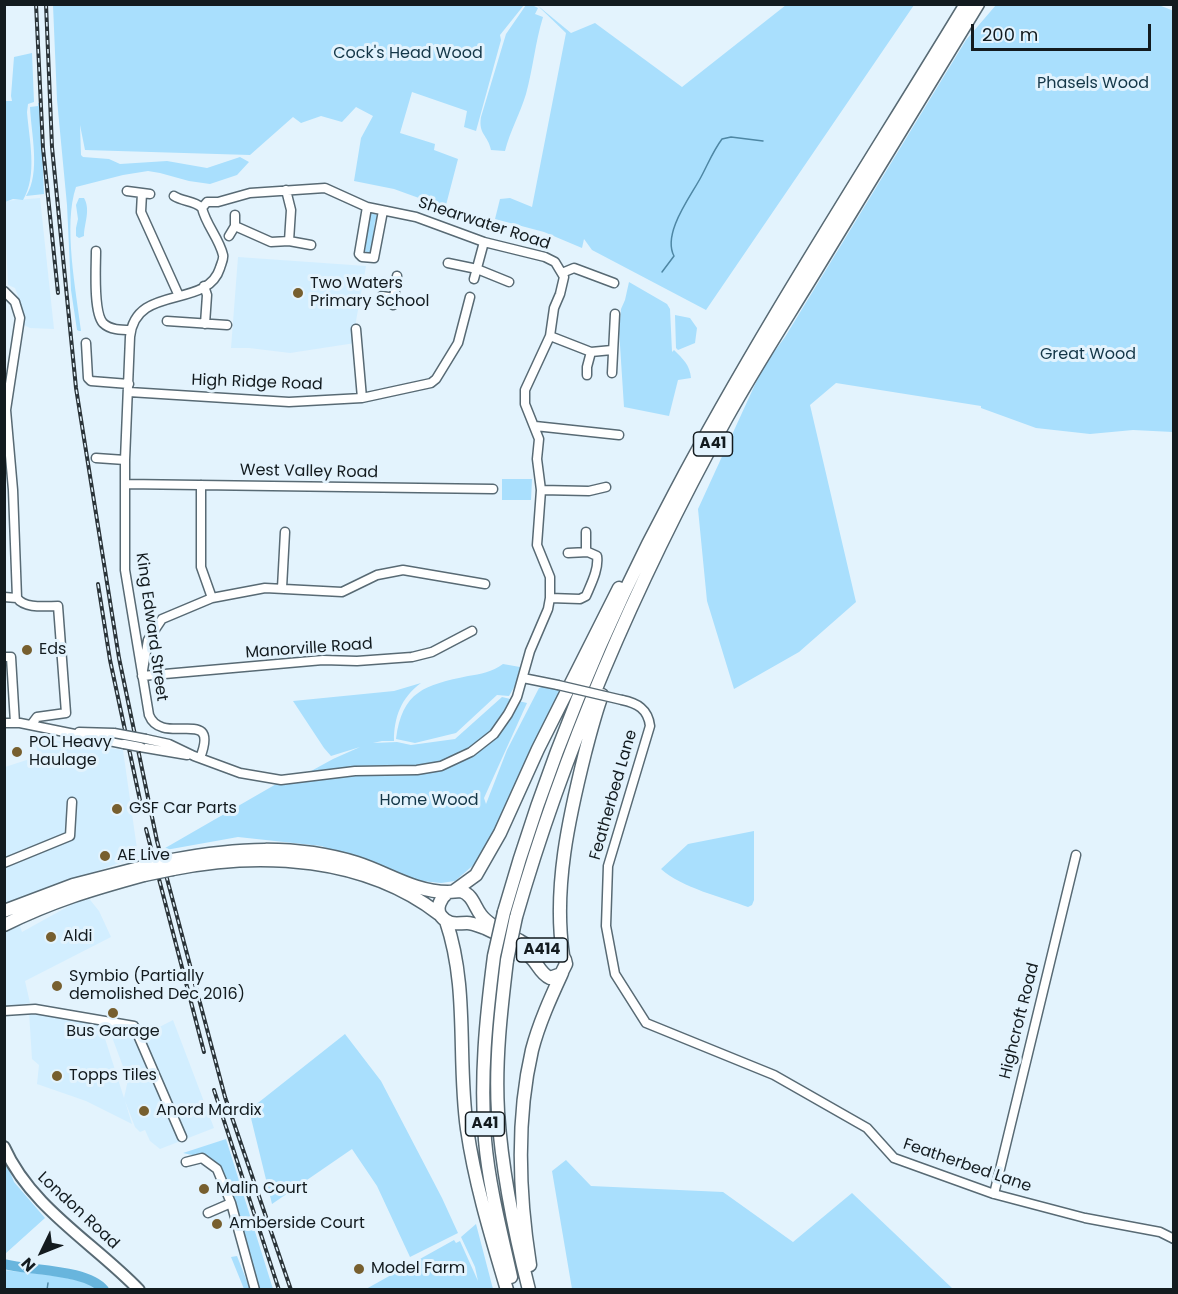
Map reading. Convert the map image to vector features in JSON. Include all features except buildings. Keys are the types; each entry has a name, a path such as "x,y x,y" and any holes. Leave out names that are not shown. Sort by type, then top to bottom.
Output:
{"highway":[{"name":"A41","path":"513,1290 492,1190 485,1141 485,1021 494,956 504,912 534,816 587,680 625,592 673,496 762,338 966,4"},
{"name":"A41","path":"529,1290 509,1198 498,1110 499,1034 507,960 516,917 534,854 565,765 640,587 727,417 978,4"},
{"path":"507,1290 480,1197 467,1129 459,973 453,942 438,908 441,901 451,892 476,875 497,840 586,651 660,512 673,496"},
{"name":"A41","path":"563,955 560,910 569,830 578,782 616,645"},
{"name":"A414","path":"4,911 73,885 241,849 301,850 359,864 418,888 467,893 487,921 533,948 558,951 563,955 566,964 562,973 550,978 544,975 530,956 487,929 467,923 452,924 423,902 381,882 334,868 270,859 173,864"},
{"name":"A414","path":"4,927 24,915 143,871"},
{"path":"534,1290 525,1233 522,1186 524,1107 533,1049 562,973"}],"main road":[{"path":"4,920 24,915"},
{"name":"London Road","path":"4,1147 25,1183 44,1203 140,1290"}],"street":[{"name":"Shearwater Road","path":"202,208 207,202 218,202 250,193 325,188 367,207 416,217 484,242 545,257 555,262 564,277 562,286 554,308 550,336 525,390 525,404 539,439 537,459 541,490 537,545 550,578 550,598 548,609 530,651 523,678"},
{"path":"286,190 291,210 289,241"},
{"path":"127,191 146,194 141,212 179,296"},
{"path":"96,251 101,275 98,313 103,323 112,329 130,330 134,318 143,309 204,286 218,275 224,257 208,226 202,208 197,203 174,196"},
{"path":"367,207 359,254 362,257 374,258 383,211"},
{"path":"230,236 235,226 235,215"},
{"path":"235,226 272,242 289,241 311,245"},
{"path":"474,279 484,242"},
{"path":"448,263 477,269 509,282"},
{"path":"562,273 574,268 614,283"},
{"path":"382,296 393,301 398,276"},
{"path":"204,286 207,295 205,324"},
{"path":"4,291 15,302 20,318 8,367 5,410 17,598"},
{"name":"High Ridge Road","path":"86,343 88,378 92,381 129,388 289,402 362,398 436,380 458,343 470,297"},
{"path":"612,372 615,314"},
{"path":"166,321 226,325"},
{"path":"356,329 362,398"},
{"name":"King Edward Street","path":"130,330 125,460 125,570 152,722 160,728 193,728 201,732 205,736 206,743 197,757"},
{"path":"550,336 591,352 612,350"},
{"path":"587,375 586,367 591,352"},
{"path":"535,426 619,435"},
{"path":"96,458 125,460"},
{"name":"West Valley Road","path":"125,484 494,489"},
{"path":"201,485 201,567 212,598"},
{"path":"541,490 589,492 606,487"},
{"path":"4,530 14,528"},
{"path":"282,588 285,532"},
{"path":"585,532 586,552"},
{"path":"550,598 580,599 586,596 598,561 597,556 586,552 568,553"},
{"path":"142,675 151,634 162,619 212,598 265,588 342,592 377,575 402,570 485,584"},
{"path":"4,597 17,598 24,604 58,606 66,713 36,717 31,725"},
{"path":"135,631 143,635 151,634"},
{"name":"Manorville Road","path":"142,675 322,660 357,661 412,657 432,652 472,631"},
{"path":"8,657 15,723"},
{"path":"69,733 114,733 169,744 240,773 281,780 355,771 417,770 441,766 471,752 494,734 508,714 523,678"},
{"name":"Featherbed Lane","path":"523,678 635,703 649,718 650,731 608,866 606,926 615,974 646,1023 774,1075 867,1128 894,1158 994,1194 1085,1218 1160,1232 1173,1239"},
{"path":"4,723 31,725 197,757"},
{"path":"4,863 70,836 72,802"},
{"name":"Highcroft Road","path":"994,1194 1076,855"},
{"path":"4,1011 35,1009 134,1026 182,1137"},
{"path":"186,1162 202,1158 217,1169 231,1203 255,1290"},
{"path":"208,1213 231,1203"}],"shaded area":[{"path":"40,198 54,329 30,328 24,325 22,307 15,288 8,285 4,201"},
{"name":"Two Waters Primary School","path":"238,257 366,266 356,321 355,343 290,353 231,348"},
{"path":"34,738 123,750 138,856 11,903 22,932 87,896 99,911 111,937 25,981 30,1003 5,1008 5,767 39,756"},
{"path":"29,1012 52,1013 101,1026 124,1098 128,1080 109,1029 112,1018 142,1036 173,1020 214,1128 160,1149 150,1141 145,1130 140,1132 135,1127 125,1101 132,1124 86,1101 37,1084 39,1065 32,1059"}],"green space":[{"name":"Cock's Head Wood","path":"53,4 524,5 500,35 501,40 476,131 464,127 467,111 412,92 400,133 435,144 434,150 458,159 446,205 441,206 394,189 354,181 361,138 373,116 356,107 342,122 321,116 301,123 293,117 250,155 85,150 80,125 81,155 83,157 109,159 120,164 167,161 207,168 240,157 249,162 237,175 210,184 148,171 76,187 72,202 71,238 81,331 79,331 71,290 67,205 57,100"},
{"path":"1156,4 1174,11 1173,432 1133,430 1090,434 1036,428 981,408 981,406 836,383 810,405 856,602 799,652 734,689 707,601 698,509 763,367 785,337 966,40 996,5"},
{"path":"526,5 538,8 535,14 543,17 528,85 505,151 491,150 482,131 481,117 506,34"},
{"path":"537,5 571,33 595,23 682,87 786,5 914,5 706,310 592,250 584,239 582,248 544,232 495,219 500,199 510,198 532,207 566,33"},
{"path":"32,53 34,102 28,104 27,112 31,157 30,180 23,200 13,199 5,202 5,101 12,101 14,57"},
{"path":"40,103 44,194 26,196 31,187 34,165 30,107 38,106"},
{"path":"79,198 84,198 87,212 84,236 79,238 76,236 78,219 76,205"},
{"path":"372,213 379,216 375,221 371,252 368,254 365,251"},
{"path":"629,282 667,304 670,309 672,352 674,350 689,369 691,378 678,380 669,416 624,407 619,330 621,309"},
{"path":"675,315 690,318 697,328 695,343 678,350 676,348"},
{"path":"502,479 532,479 531,500 502,500"},
{"path":"503,664 520,667 516,684 509,696 497,695 456,733 415,743 396,739 404,710 418,693 439,683 486,672"},
{"name":"Home Wood","path":"421,683 408,695 400,709 395,724 394,741 373,743 397,742 411,745 455,739 502,697 527,703 484,798 486,804 507,750 539,688 545,686 560,690 496,829 477,862 455,881 441,883 412,880 391,870 321,846 238,837 160,851 278,783 293,781 360,747 331,756 293,701 394,691"},
{"path":"754,831 754,900 748,907 691,887 661,869 688,844"},
{"path":"345,1034 381,1081 458,1233 410,1257 377,1186 352,1149 272,1204 249,1110"},
{"path":"226,1139 273,1289 259,1289 219,1168 206,1158 183,1153"},
{"path":"5,1159 14,1182 45,1218 5,1254"},
{"path":"566,1160 591,1186 723,1192 793,1242 852,1193 953,1289 572,1289 552,1171"},
{"path":"476,1224 493,1289 366,1289 454,1240 456,1243 460,1241 478,1281 475,1267 461,1237"},
{"path":"237,1256 250,1289 244,1289 231,1257"},
{"path":"4,1270 67,1278 97,1289 5,1289"}],"waterway":[{"path":"662,272 674,256 671,247 672,237 679,215 722,139 731,137 763,141"},
{"path":"4,1264 72,1274 96,1283 104,1290"},
{"path":"47,1290 48,1283"}],"railway":[{"path":"36,4 43,148 58,293"},
{"path":"46,4 52,147 76,388 119,658 157,841 225,1097 291,1290"},
{"path":"98,584 110,660 141,805"},
{"path":"146,829 204,1052"},
{"path":"214,1090 279,1290"}],"place":[{"name":"Two Waters Primary School","path":"298,293"},
{"name":"Eds","path":"27,650"},
{"name":"POL Heavy Haulage","path":"17,752"},
{"name":"GSF Car Parts","path":"117,809"},
{"name":"AE Live","path":"105,856"},
{"name":"Aldi","path":"51,937"},
{"name":"Symbio (Partially demolished Dec 2016)","path":"57,986"},
{"name":"Bus Garage","path":"113,1013"},
{"name":"Topps Tiles","path":"57,1076"},
{"name":"Anord Mardix","path":"144,1111"},
{"name":"Malin Court","path":"204,1189"},
{"name":"Amberside Court","path":"217,1224"},
{"name":"Model Farm","path":"359,1269"}],"park label":[{"name":"Phasels Wood","path":"1093,84"},
{"name":"Great Wood","path":"1088,355"}]}
